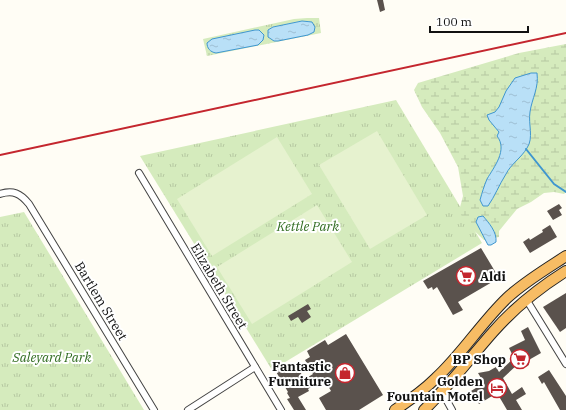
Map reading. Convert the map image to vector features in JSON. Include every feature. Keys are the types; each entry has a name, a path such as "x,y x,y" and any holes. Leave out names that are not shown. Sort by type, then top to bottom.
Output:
{"highway":[{"path":"395,410 418,394 437,378 494,312 519,288 566,256"},
{"path":"424,410 442,392 493,332 526,299 566,271"},
{"path":"519,288 526,299"}],"street":[{"name":"Elizabeth Street","path":"139,174 281,410"},
{"name":"Bartlem Street","path":"0,194 7,192 17,193 29,204 154,410"},
{"path":"526,299 566,364"},
{"path":"188,410 255,367"},
{"path":"442,392 452,410"}],"green space":[{"path":"319,18 321,33 207,56 203,39 294,19","holes":["309,21 308,35 278,41 274,41 268,37 268,30 273,27"]},
{"path":"566,44 566,192 564,194 554,192 544,193 517,209 499,231 499,237 484,240 465,222 459,211 463,196 458,167 440,133 422,107 414,90 418,83 519,53"},
{"name":"Kettle Park","path":"396,100 482,243 272,370 140,156"},
{"path":"377,131 427,215 370,249 319,165"},
{"path":"277,137 312,194 212,256 177,199"},
{"path":"317,205 352,262 252,324 217,267"},
{"name":"Saleyard Park","path":"24,212 144,410 0,410 0,217"}],"water":[{"path":"302,21 312,22 315,27 314,32 308,35 278,41 274,41 268,37 268,30 273,27"},
{"path":"259,30 264,35 263,40 258,45 216,53 209,50 207,43 212,39"},
{"path":"531,73 537,73 537,78 530,112 529,144 525,152 508,170 488,206 483,206 480,200 482,192 501,153 500,141 497,136 499,132 489,120 487,115 495,112 499,107 506,91 515,78"},
{"path":"483,216 492,228 496,238 496,242 491,245 488,245 476,222 478,217"}],"building":[{"path":"377,0 383,0 385,10 380,12"},
{"path":"559,204 562,208 559,210 562,215 553,220 547,211"},
{"path":"550,225 557,237 530,253 523,242 529,238 530,240 543,232 542,230"},
{"name":"Aldi","path":"481,248 499,278 458,302 463,310 453,315 437,287 433,290 432,287 428,289 423,281"},
{"path":"566,293 566,328 560,332 543,307"},
{"path":"308,304 311,309 307,311 311,317 302,323 298,317 291,321 288,316"},
{"path":"528,327 541,353 527,361 529,365 520,369 518,364 503,378 512,394 522,387 526,394 516,400 522,410 507,410 497,393 479,404 471,391 484,383 478,373 489,371 496,367 499,372 514,358 509,348 525,340 521,331"},
{"name":"Fantastic Furniture","path":"346,334 383,395 359,410 326,410 319,398 331,391 324,379 308,389 309,391 298,397 306,410 294,410 287,399 290,398 287,393 288,392 275,370 285,363 291,373 298,369 305,379 313,374 305,360 310,357 307,351 325,340 328,345"},
{"path":"549,370 566,396 566,410 560,410 544,382 542,384 538,377"}],"waterway":[{"path":"526,149 554,184 566,192"}],"railway":[{"path":"0,155 566,33"}],"place":[{"name":"Aldi","path":"466,276"},
{"name":"BP Shop","path":"520,359"},
{"name":"Fantastic Furniture","path":"345,373"},
{"name":"Golden Fountain Motel","path":"497,388"}]}
